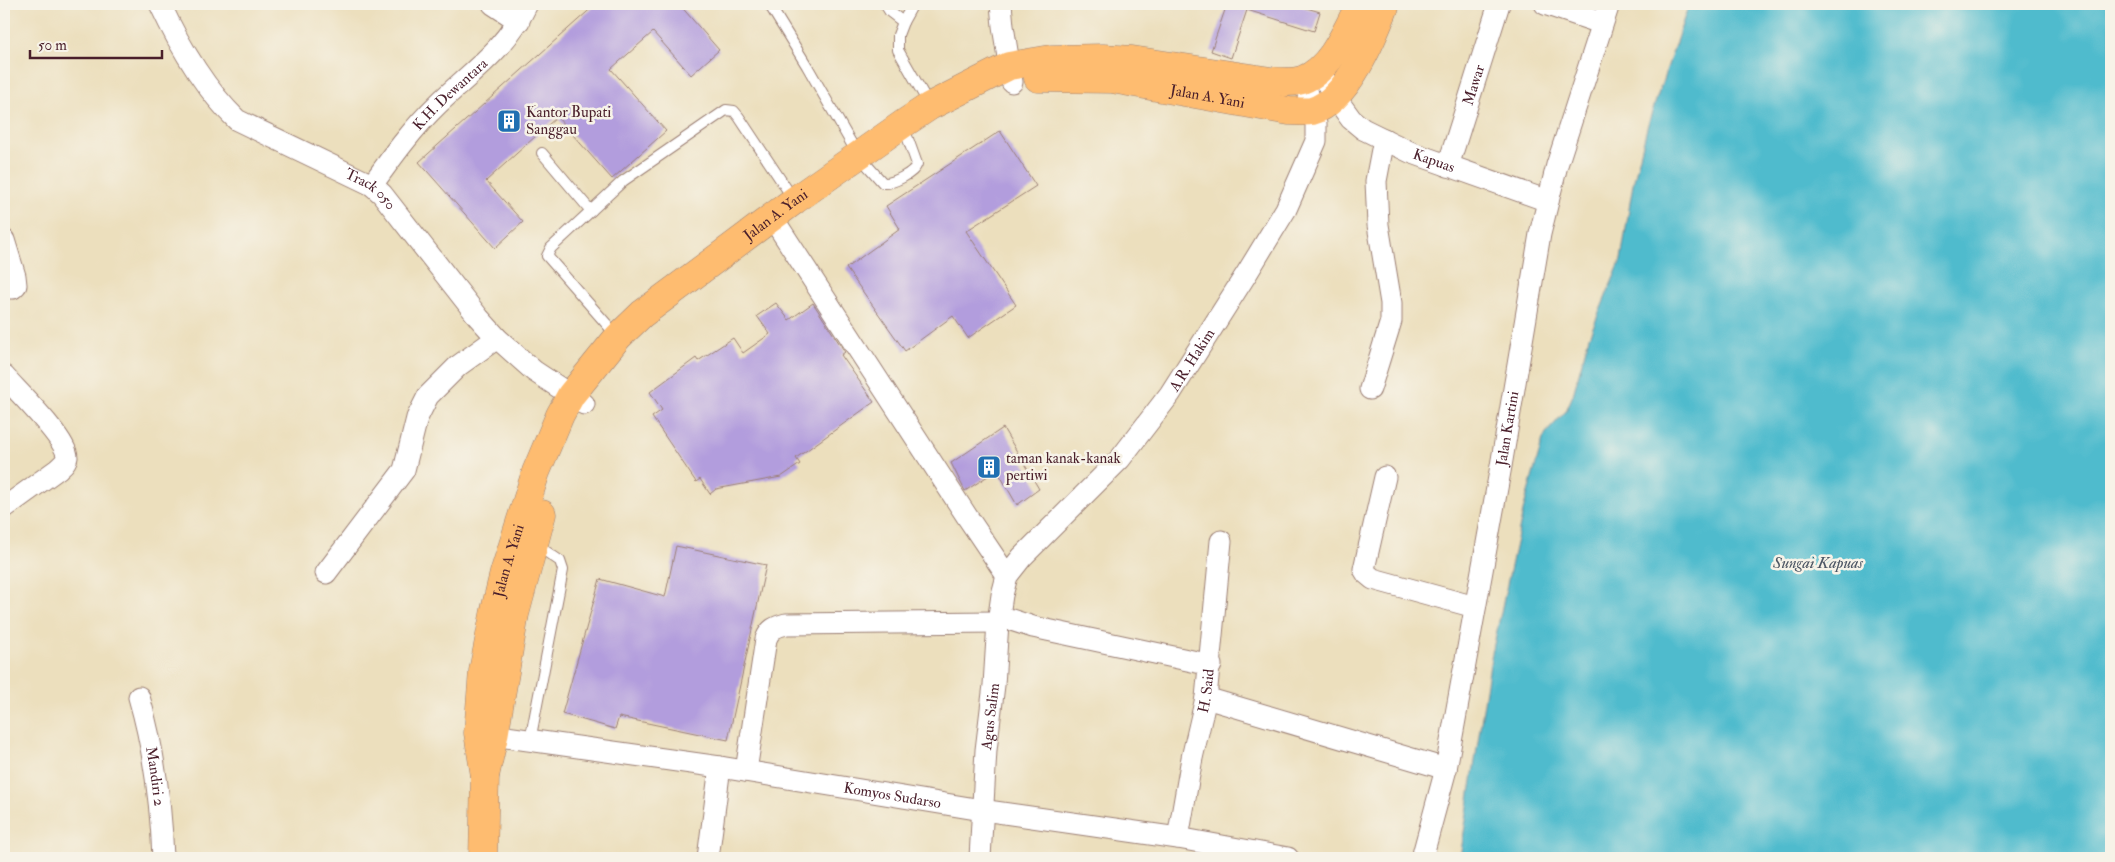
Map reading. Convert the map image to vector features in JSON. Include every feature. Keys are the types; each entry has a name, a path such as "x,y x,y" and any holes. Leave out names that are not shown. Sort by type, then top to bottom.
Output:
{"highway":[{"path":"1311,75 1332,56 1360,4"},
{"path":"1324,104 1346,84 1364,55 1386,4"},
{"name":"Jalan A. Yani","path":"486,735 534,543 577,400 597,364 618,337 662,297 903,124 930,106 971,86 1051,59 1103,58 1132,60 1271,82 1291,82 1311,75"},
{"name":"Jalan A. Yani","path":"1011,74 1112,79 1288,111 1324,104"},
{"name":"Jalan A. Yani","path":"483,858 486,735 483,671 495,610 504,573 536,472 560,415 577,400"}],"street":[{"name":"Track 050","path":"160,4 168,21 222,106 237,120 372,185 398,214 479,318 497,338 534,371 577,400"},
{"path":"1002,4 1011,74"},
{"name":"Mawar","path":"1448,166 1500,4"},
{"path":"1545,4 1605,13"},
{"name":"K.H. Dewantara","path":"372,185 424,119 502,44 509,8"},
{"name":"Jalan Kartini","path":"1422,858 1446,769 1514,395 1540,234 1557,165 1605,13"},
{"path":"1311,75 1324,104"},
{"name":"Kapuas","path":"1324,104 1351,118 1363,129 1410,152 1548,201"},
{"name":"A.R. Hakim","path":"1007,576 1022,557 1120,459 1170,394 1247,274 1290,201 1316,141 1316,124 1324,104"},
{"path":"1370,389 1391,321 1391,302 1379,233 1376,198 1376,181 1384,139"},
{"path":"772,217 962,510 1007,576"},
{"path":"4,240 16,276 16,285 13,288 4,288"},
{"path":"326,573 404,470 417,418 428,396 458,366 497,338"},
{"path":"4,376 54,431 65,448 67,456 66,462 58,469 4,508"},
{"path":"1385,477 1364,569 1367,574 1373,579 1475,607"},
{"name":"H. Said","path":"1178,838 1211,665 1221,541"},
{"name":"Agus Salim","path":"980,858 982,810 999,619 1007,576"},
{"path":"746,771 766,639 769,632 776,626 786,624 999,619 1211,665"},
{"name":"Mandiri 2","path":"139,697 146,721 158,790 162,823 163,858"},
{"path":"1206,698 1446,769"},
{"name":"Komyos Sudarso","path":"486,735 720,767 982,810 1178,838 1288,858"},
{"path":"708,858 720,767"}],"lane":[{"path":"769,4 858,155 883,183 889,184 915,169 917,160 903,124"},
{"path":"885,4 890,12 903,22"},
{"path":"913,4 898,35 898,50 930,106"},
{"path":"618,337 547,256 551,248 623,181 726,110 734,111 739,117 795,200"},
{"path":"542,153 591,210"},
{"path":"530,741 563,570 560,560 534,543"}],"water":[{"name":"Sungai Kapuas","path":"1689,4 2111,4 2111,858 1460,858 1491,658 1524,507 1543,439 1566,411 1573,395 1589,337 1621,260 1633,184 1648,124"}],"building":[{"name":"Kantor Bupati Sanggau","path":"596,4 679,4 719,50 691,75 653,32 611,69 666,131 612,179 557,117 486,181 523,222 495,248 419,162"},
{"path":"1227,4 1293,4 1320,12 1314,31 1247,10 1231,58 1211,51"},
{"path":"1000,131 1036,186 966,231 1016,305 968,338 953,316 905,351 846,268 900,229 886,206"},
{"path":"776,303 789,320 813,303 845,352 841,355 874,402 796,458 800,464 781,477 716,489 710,494 700,479 696,482 652,417 662,410 650,392 696,358 698,361 733,338 743,353 770,334 757,316"},
{"name":"taman kanak-kanak pertiwi","path":"1003,428 1039,489 1017,505 997,470 965,491 951,463"},
{"path":"676,546 766,565 728,740 619,717 615,729 562,714 600,579 665,597"}],"place":[{"name":"Kantor Bupati Sanggau","path":"509,121"},
{"name":"taman kanak-kanak pertiwi","path":"989,467"}]}
